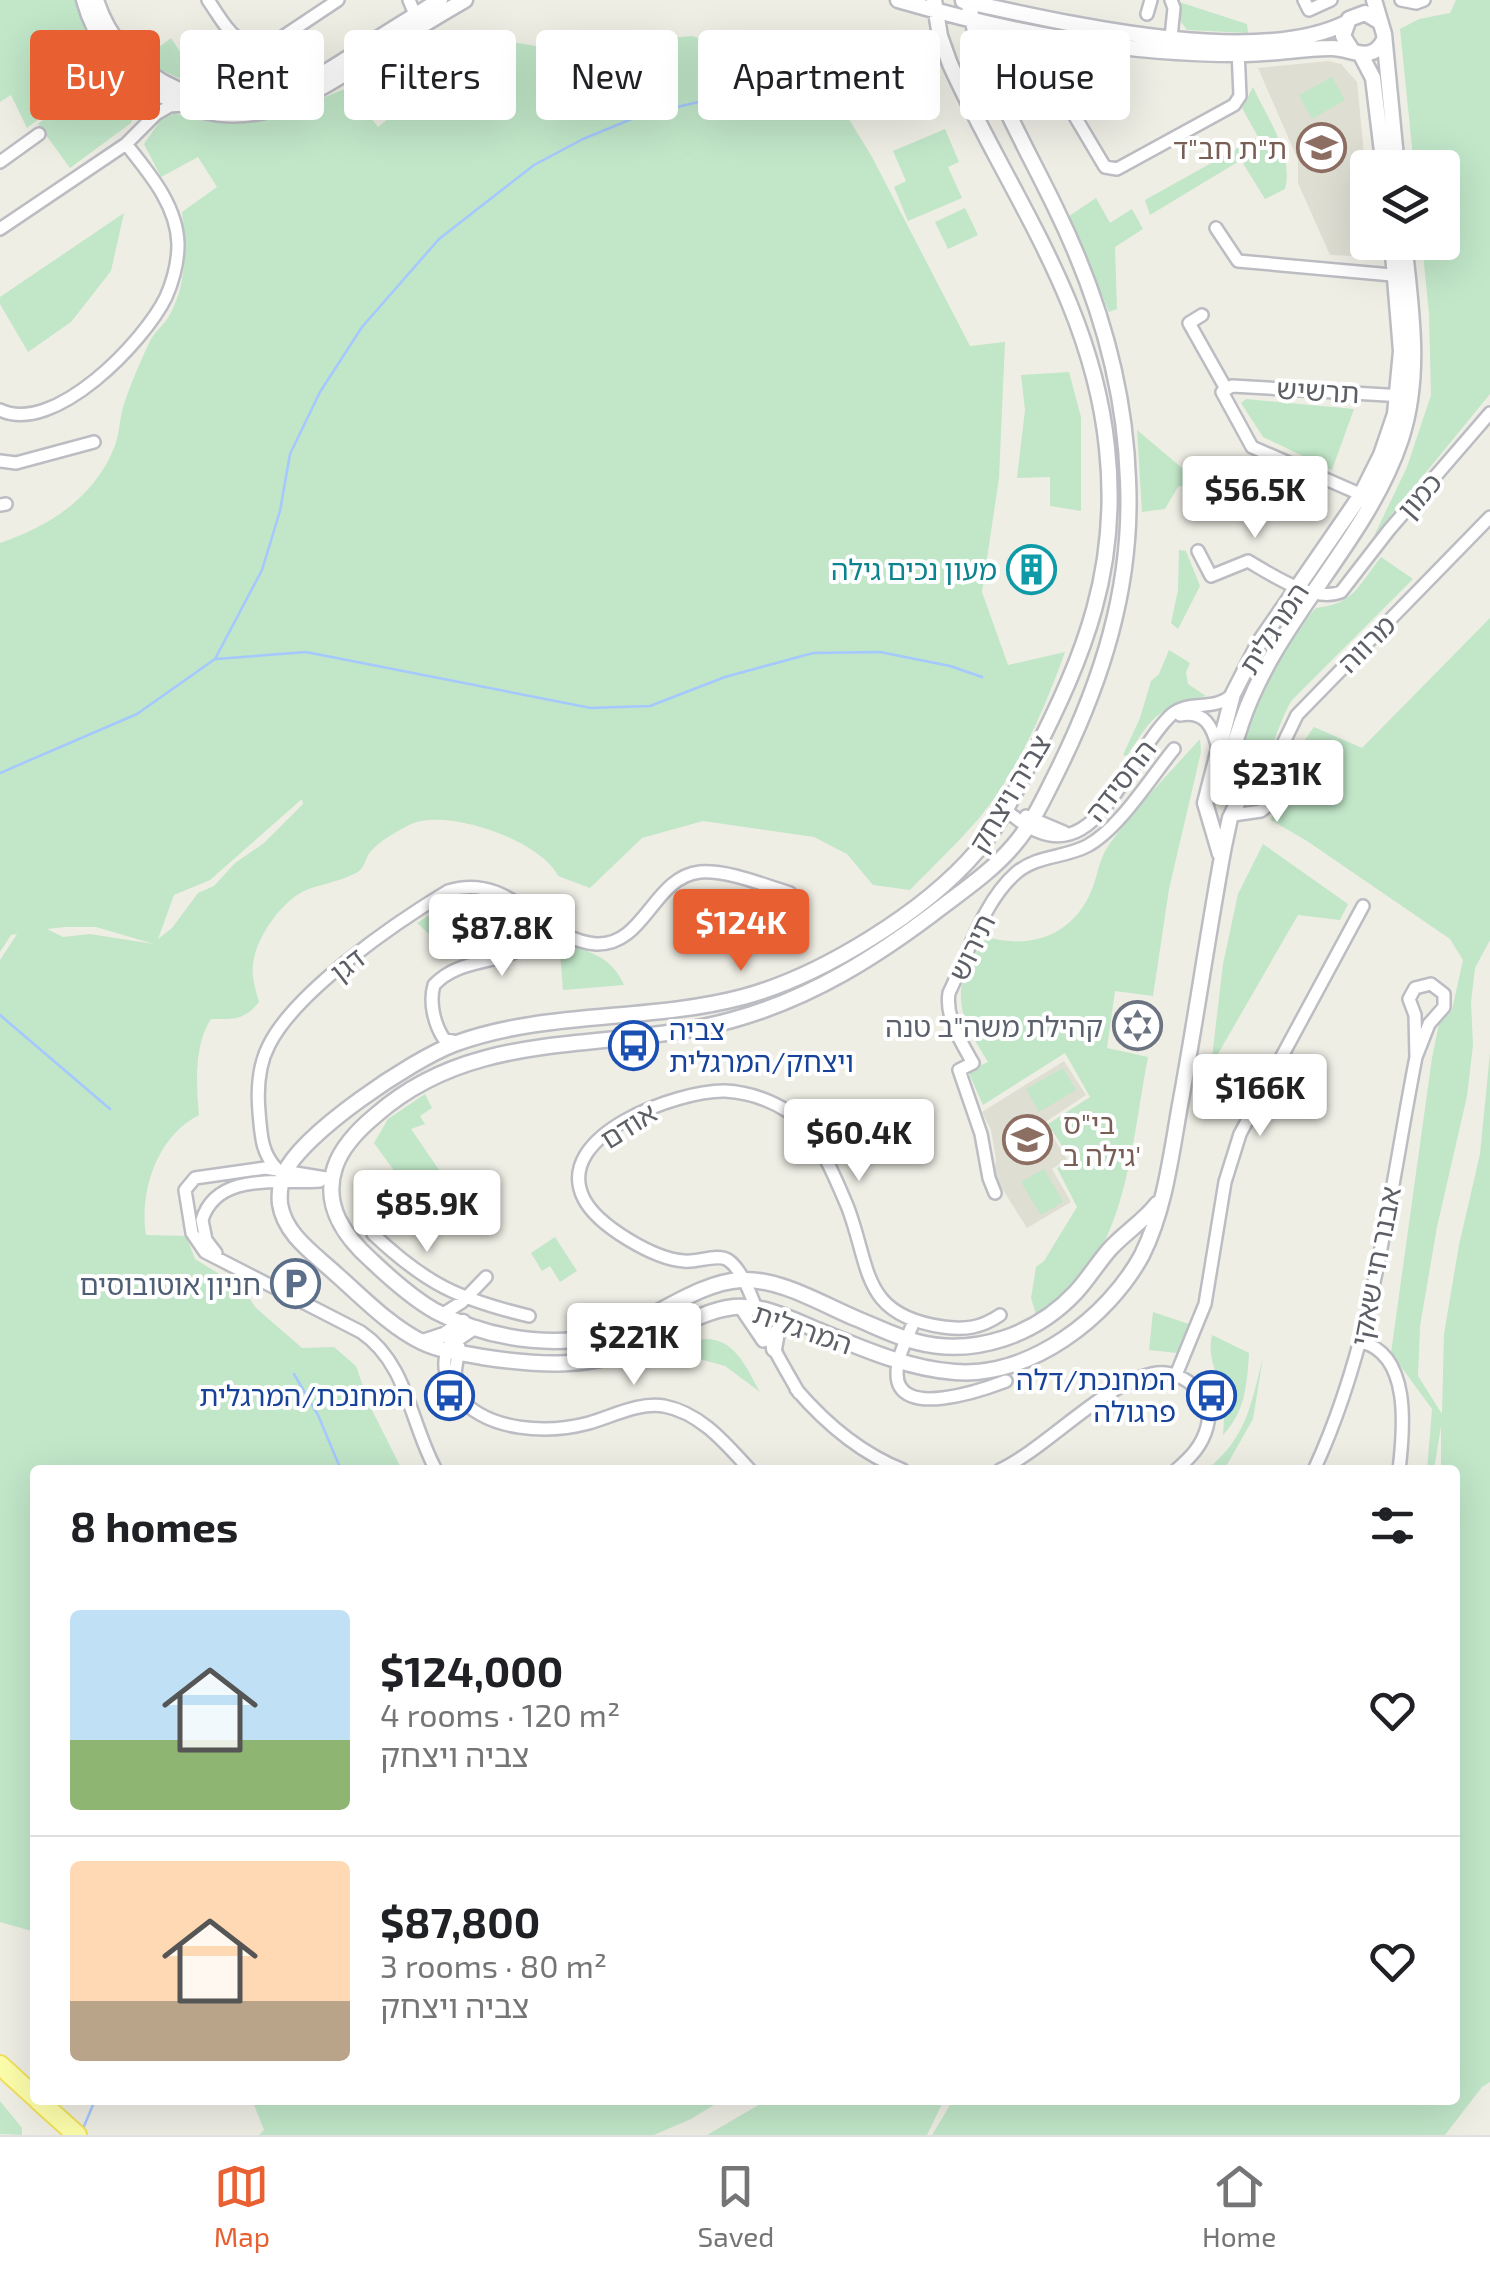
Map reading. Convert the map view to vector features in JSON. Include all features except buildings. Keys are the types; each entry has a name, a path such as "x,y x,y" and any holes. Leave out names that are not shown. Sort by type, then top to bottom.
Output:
{"main road":[{"path":"0,2065 30,2093"},
{"path":"43,2105 76,2134"}],"street":[{"path":"84,0 97,30"},
{"path":"96,0 113,37 142,68 188,94 219,102 261,101 287,93 465,0"},
{"path":"208,0 236,40 268,46 338,0"},
{"path":"409,0 417,22"},
{"path":"324,87 417,22 440,0"},
{"path":"898,0 934,5 971,20 1016,30"},
{"path":"1003,0 1026,14"},
{"path":"1147,14 1151,0"},
{"path":"1170,45 1174,8 1171,0"},
{"path":"1304,0 1308,10 1331,0"},
{"path":"1361,0 1343,36 1376,88 1382,150"},
{"path":"1374,0 1384,40 1395,150"},
{"path":"1401,0 1424,0"},
{"path":"965,1 1170,45"},
{"name":"צביה ויצחק","path":"332,1180 345,1148 372,1117 415,1085 460,1063 496,1053 701,1028 788,1002 836,980 888,948 978,880 1030,824 1083,718 1109,648 1125,563 1128,466 1114,373 1095,304 1074,247 981,52 965,1"},
{"name":"צביה ויצחק","path":"282,1174 312,1141 378,1087 458,1042 523,1026 712,1004 755,994 803,974 868,939 946,881 985,842 1005,809 1055,712 1095,614 1109,530 1108,454 1095,375 1070,298 1034,222 956,78 942,44 934,5"},
{"path":"1238,47 1309,36 1365,13 1381,23"},
{"path":"1130,43 1328,48 1357,54 1377,50 1384,40"},
{"path":"1077,120 1105,167 1117,169 1234,105 1240,96 1238,47"},
{"path":"0,229 126,144 170,106 180,106"},
{"path":"0,162 39,134"},
{"path":"0,410 14,416 36,414 82,389 136,341 167,295 177,259 175,226 163,195 126,144"},
{"path":"1216,228 1238,261 1401,276"},
{"name":"המרגלית","path":"1397,260 1401,276"},
{"name":"המרגלית","path":"1209,793 1232,694 1250,658 1305,589 1367,497 1406,396 1401,350 1402,260"},
{"path":"1202,316 1189,322 1225,387 1223,398 1252,447 1367,497"},
{"name":"תרשיש","path":"1225,387 1406,396"},
{"name":"כמון","path":"1305,589 1333,595 1350,584 1389,530 1490,413"},
{"path":"0,461 16,463 94,442"},
{"name":"מרווה","path":"1274,787 1289,727 1308,702 1490,517"},
{"path":"1198,552 1211,576 1248,561 1305,589"},
{"name":"המרגלית","path":"1234,792 1229,767 1248,704 1305,589"},
{"name":"החסידה","path":"1030,824 1052,838 1073,833 1092,822 1163,724 1183,708 1216,705 1232,694"},
{"name":"החסידה","path":"1163,724 1181,714 1198,715 1210,724 1218,749"},
{"name":"תירוש","path":"995,1192 959,1070 972,1063 950,1016 949,993 987,912 1015,874 1038,859 1089,845 1120,815 1174,749"},
{"path":"1274,787 1271,803 1261,811 1217,819 1208,813 1205,803 1209,793 1217,788 1234,792 1241,799 1258,799 1274,787"},
{"path":"1231,816 1238,804 1234,792"},
{"path":"1107,804 1120,815"},
{"path":"1005,809 1030,824"},
{"name":"המרגלית","path":"1208,813 1222,859"},
{"name":"המרגלית","path":"282,1174 282,1212 299,1241 422,1342 452,1352 539,1365 586,1361 632,1350 699,1318 744,1307 899,1360 964,1374 1026,1360 1086,1324 1142,1254 1163,1195 1231,816"},
{"name":"דגן","path":"282,1174 269,1160 262,1142 258,1084 269,1044 300,1002 437,898 457,888 479,888 504,896 586,942 605,944 632,929 673,882 702,872 742,878 790,894"},
{"path":"1176,1376 1205,1304 1226,1182 1240,1134 1363,906"},
{"path":"458,1042 444,1038 438,1028 432,994 439,980 516,954 533,944 550,923"},
{"path":"1422,984 1442,991 1445,1003 1440,1014 1432,1019 1415,1015 1409,1004 1412,992 1422,984"},
{"name":"אבנר חי שאקי","path":"1415,1015 1416,1057"},
{"name":"אבנר חי שאקי","path":"1316,1465 1344,1398 1360,1342 1416,1057 1432,1019"},
{"path":"429,1055 438,1028"},
{"name":"אודם","path":"735,1281 727,1259 672,1260 603,1222 586,1204 578,1183 579,1172 594,1144 653,1106 692,1094 719,1091 762,1099 793,1115 815,1142 848,1209 863,1266 874,1290 890,1307 914,1321"},
{"path":"244,1170 262,1142"},
{"path":"332,1180 244,1170 195,1178 185,1193 195,1239 205,1252 361,1332 382,1348 397,1369 427,1465"},
{"path":"188,1202 198,1208 245,1184 282,1174"},
{"path":"206,1178 214,1185 212,1201 202,1220 204,1234 209,1246 227,1262"},
{"name":"המרגלית","path":"332,1180 336,1216 347,1236 380,1269 467,1328 536,1339 591,1339 735,1281 784,1288 907,1340 964,1346 1006,1338 1036,1325 1074,1295 1103,1257 1150,1214 1163,1195"},
{"path":"373,1234 414,1272 466,1299 529,1316"},
{"path":"442,1314 466,1299 486,1277"},
{"path":"735,1281 744,1292 744,1307 799,1393 864,1451 893,1465"},
{"path":"466,1299 467,1328 444,1365 457,1396 472,1408 517,1426 544,1430 588,1423 650,1405 663,1406 713,1430 745,1465"},
{"path":"744,1307 799,1393"},
{"path":"1000,1315 968,1329 914,1321 896,1374 900,1387 922,1397 956,1398 1006,1381"},
{"path":"774,1349 778,1330 794,1321"},
{"path":"422,1342 467,1328"},
{"path":"1360,1342 1378,1347 1393,1365 1401,1426 1398,1465"},
{"path":"1007,1465 1134,1380 1157,1374 1176,1376 1192,1384 1202,1395 1209,1420 1200,1445 1181,1465"},
{"path":"416,1426 434,1465"}],"shaded area":[{"path":"1328,61 1341,64 1357,82 1364,150 1350,150 1350,256 1330,255 1298,183 1298,160 1258,68"},
{"path":"1064,1061 1086,1095 1044,1123 1067,1159 1052,1169 1071,1202 1027,1228 994,1176 996,1159 991,1130 982,1112"}],"green space":[{"path":"0,0 78,0 92,30 30,30 30,120 37,120 27,128 11,95 0,102"},
{"path":"1456,0 1490,0 1490,394 1374,536 1407,467 1431,395 1424,260 1460,260 1460,150 1412,150 1400,29 1419,19 1450,13"},
{"path":"1179,2 1247,24 1248,33 1187,30 1181,22"},
{"path":"692,36 698,38 698,120 849,120 970,346 1005,342 999,478 982,592 1008,665 1065,652 1039,717 994,799 910,890 873,885 847,854 814,837 703,821 642,838 590,888 558,876 548,863 513,839 468,824 425,820 379,843 358,872 304,891 278,912 255,955 253,974 259,1002 243,1016 211,1019 205,1029 198,1065 199,1115 172,1137 154,1167 145,1201 146,1235 186,1236 195,1259 242,1288 256,1308 302,1348 334,1347 356,1366 370,1406 400,1465 30,1465 30,1931 0,1922 0,960 17,934 11,935 0,952 0,543 52,519 94,482 114,448 124,404 143,356 175,304 184,266 182,212 217,187 198,157 161,177 144,144 160,121 175,113 180,114 180,120 222,123 324,120 324,97 344,90 344,120 373,120 378,127 387,120 516,120 516,43 536,46 536,120 678,120 678,37","holes":["302,799 303,804 264,843 235,863 214,886 198,893 172,928 158,939 174,895 210,880","96,927 154,944 90,934 63,937 47,929"]},
{"path":"171,38 180,52 180,79 160,69 160,46"},
{"path":"1332,77 1345,100 1312,119 1299,95"},
{"path":"1253,87 1283,150 1285,189 1265,199 1241,160 1150,215 1145,200 1258,137 1242,108"},
{"path":"43,120 132,120 70,168 38,124"},
{"path":"945,129 959,162 948,167 962,198 908,221 894,187 906,181 893,151"},
{"path":"1096,198 1110,223 1132,209 1143,229 1115,247 1117,309 1109,312 1069,216"},
{"path":"965,208 978,235 948,249 935,222"},
{"path":"124,213 111,271 71,322 28,352 0,304 0,297"},
{"path":"1069,372 1081,417 1081,511 1050,506 1050,477 1017,478 1025,410 1021,375"},
{"path":"1246,399 1354,409 1332,470 1263,437 1241,403"},
{"path":"1137,430 1188,473 1193,482 1178,487 1165,509 1142,512"},
{"path":"1179,550 1186,551 1200,586 1178,629 1171,623 1178,590"},
{"path":"1381,557 1413,579 1292,700 1259,777 1253,785 1244,785 1238,770 1248,722 1290,642 1316,608 1347,598"},
{"path":"1490,618 1490,940 1475,968 1467,1096 1437,1227 1420,1326 1418,1376 1442,1414 1444,1334 1480,1154 1490,1053 1490,2082 1445,2135 932,2135 950,2105 1460,2105 1460,1465 1441,1465 1441,1426 1435,1465 1427,1465 1432,1409 1391,1353 1432,1058 1439,1024 1452,1010 1463,960 1450,939 1271,820 1294,755 1314,727 1362,748"},
{"path":"1169,650 1190,663 1186,672 1188,684 1206,696 1158,715 1127,756 1123,755 1151,681 1159,674"},
{"path":"1200,739 1201,752 1169,889 1153,996 1115,991 1107,1048 1148,1057 1120,1201 1111,1228 1083,1277 1037,1318 1031,1298 1036,1267 1044,1261 1077,1207 1057,1168 1071,1160 1048,1124 1090,1097 1065,1053 983,1105 968,1071 988,1062 963,1013 962,985 987,937 1033,940 1060,930 1071,921 1090,894 1108,846"},
{"path":"1263,844 1348,904 1340,920 1298,915 1211,1066 1223,964 1238,894"},
{"path":"473,896 524,916 529,924 527,933 456,959 417,923 446,904"},
{"path":"559,939 605,960 624,985 563,990"},
{"path":"1063,1068 1076,1090 1039,1112 1026,1089"},
{"path":"425,1094 432,1108 420,1116 425,1124 411,1129 444,1177 452,1174 479,1219 463,1226 427,1188 398,1176 374,1143 388,1119"},
{"path":"1044,1169 1063,1202 1041,1215 1021,1182"},
{"path":"555,1237 577,1271 560,1282 550,1266 542,1271 531,1253"},
{"path":"1153,1312 1189,1324 1177,1353 1149,1350"},
{"path":"1212,1335 1249,1353 1240,1407 1223,1435 1224,1403 1212,1358"},
{"path":"704,1339 732,1349 760,1392 725,1366 674,1352"},
{"path":"1263,1357 1253,1419 1227,1465 1212,1465 1239,1433 1251,1405"},
{"path":"0,2101 22,2128 22,2135 0,2134"},
{"path":"254,2105 714,2105 654,2135 259,2135 264,2130"},
{"path":"758,2105 942,2105 927,2135 707,2135"}],"waterway":[{"path":"0,773 137,714 215,659 262,570 280,511 290,454 320,392 362,327 439,239 534,165 583,139 639,116 698,102"},
{"path":"216,659 306,652 591,708 650,706 725,677 813,653 880,652 950,666 982,677"},
{"path":"0,1015 110,1109"},
{"path":"294,1374 318,1415 339,1465"},
{"path":"82,2131 93,2105"}],"place":[{"name":"ת\"ת חב\"ד","path":"1322,148"},
{"name":"מעון נכים גילה","path":"1032,569"},
{"name":"קהילת משה\"ב טנה","path":"1138,1026"},
{"name":"צביה ויצחק/המרגלית","path":"634,1045"},
{"name":"בי\"ס גילה ב'","path":"1028,1139"},
{"name":"חניון אוטובוסים","path":"296,1284"},
{"name":"המחנכת/המרגלית","path":"449,1395"},
{"name":"המחנכת/דלה פרגולה","path":"1211,1395"}]}
